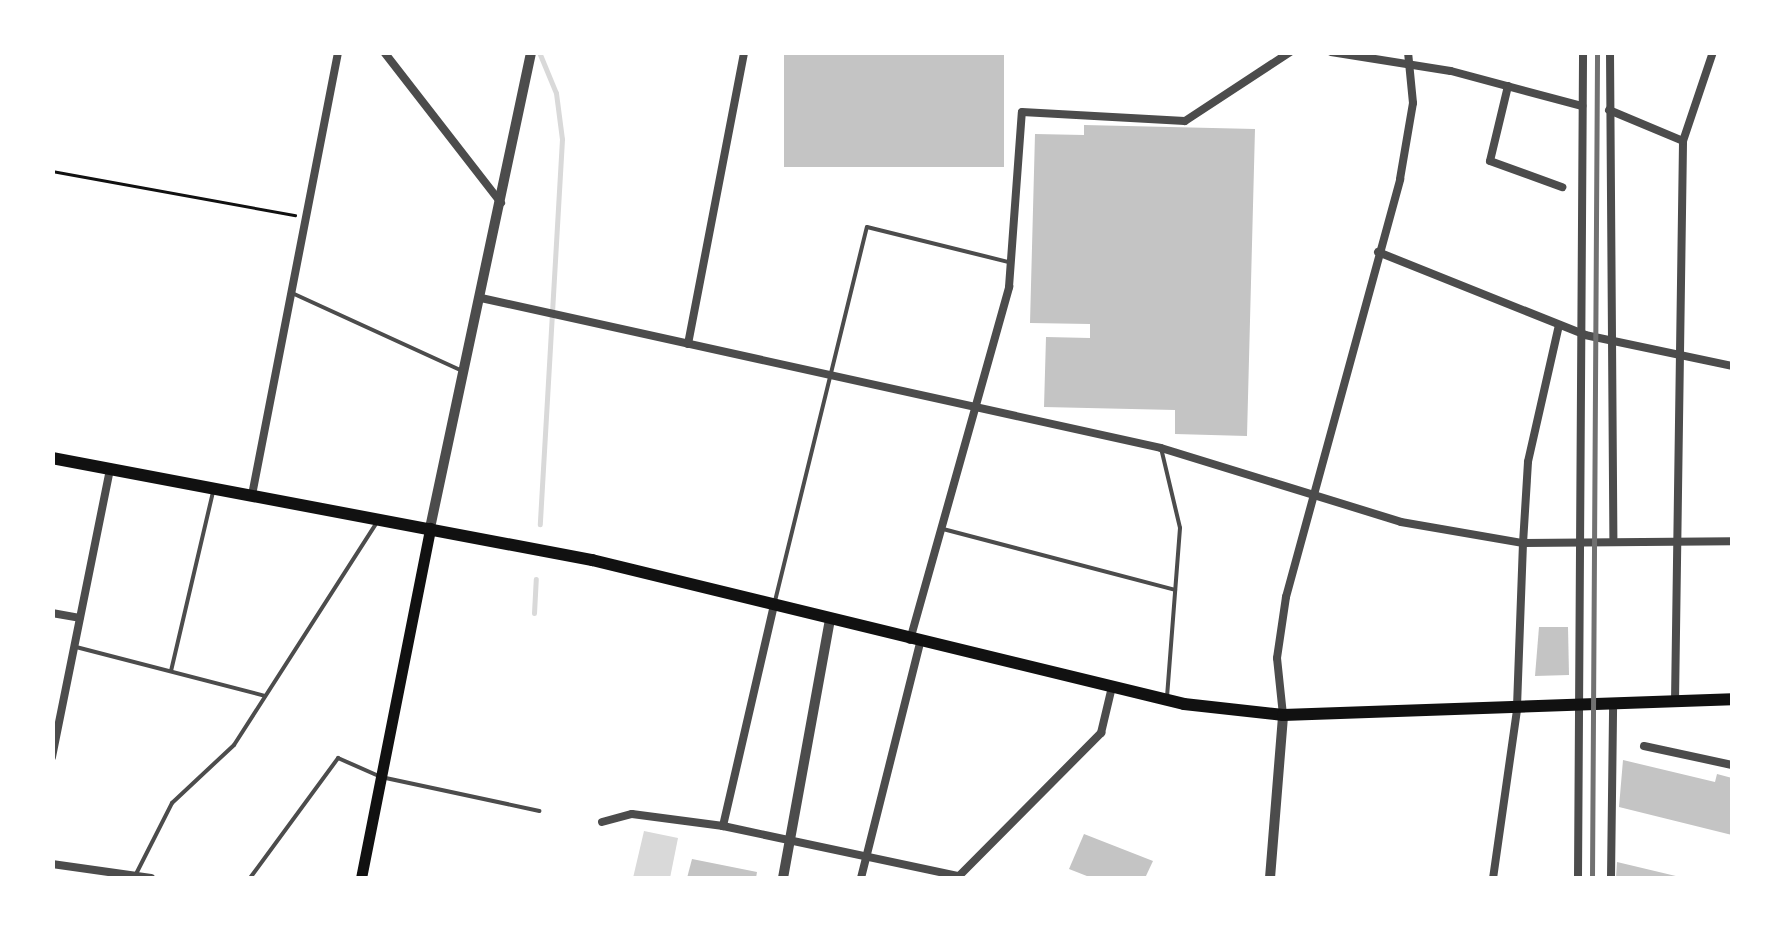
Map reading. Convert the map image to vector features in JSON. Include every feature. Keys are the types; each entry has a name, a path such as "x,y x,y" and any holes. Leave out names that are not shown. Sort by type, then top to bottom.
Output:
{"main road":[{"path":"52,458 430,528 774,606 1111,691 1167,700 1283,715 1517,710 1613,702 1732,699"},
{"path":"361,878 430,528"}],"street":[{"path":"252,494 338,52"},
{"path":"384,52 502,203"},
{"path":"430,528 531,52"},
{"path":"688,344 744,52"},
{"path":"861,878 941,528 976,408 1010,263 1022,112 1185,122 1290,52"},
{"path":"1331,52 1508,86 1582,106"},
{"path":"1270,878 1283,715 1278,658 1311,492 1400,179 1412,67 1408,52"},
{"path":"1578,878 1583,52"},
{"path":"1610,52 1612,538"},
{"path":"1675,702 1683,141 1714,52"},
{"path":"1508,86 1490,161 1562,187"},
{"path":"1609,110 1683,141"},
{"path":"1378,252 1580,334 1681,360 1732,366"},
{"path":"481,298 1161,448 1400,522 1523,543 1612,538 1732,541"},
{"path":"1493,878 1517,710 1528,462 1559,325"},
{"path":"52,757 110,468"},
{"path":"724,826 774,606"},
{"path":"52,612 80,618"},
{"path":"783,878 830,620"},
{"path":"602,822 632,814 724,826 959,876 1100,733 1111,691"},
{"path":"1610,878 1613,702"},
{"path":"1644,746 1732,765"},
{"path":"52,864 151,878"}],"lane":[{"path":"774,606 867,227 1010,263"},
{"path":"292,293 464,372"},
{"path":"1161,448 1180,528 1167,700"},
{"path":"171,671 214,488"},
{"path":"130,876 172,803 234,746 378,520"},
{"path":"941,528 1176,590"},
{"path":"75,647 265,696"},
{"path":"250,878 338,758 381,777 539,811"}],"path":[{"path":"52,170 306,218"}],"shaded area":[{"path":"644,831 678,838 670,878 633,878"}],"building":[{"path":"784,52 1004,52 1004,167 784,167"},
{"path":"1084,125 1255,129 1247,436 1175,434 1175,410 1044,407 1046,337 1090,338 1090,324 1030,323 1035,134 1084,135"},
{"path":"1539,627 1568,627 1569,675 1535,676"},
{"path":"1623,760 1715,782 1717,774 1732,778 1732,835 1619,807"},
{"path":"1084,834 1153,861 1145,878 1092,878 1069,869"},
{"path":"692,859 757,872 756,878 687,878"},
{"path":"1617,862 1680,877 1680,878 1616,878"}],"waterway":[{"path":"539,52 556,93 562,139 540,524"},
{"path":"534,613 536,579"}],"railway":[{"path":"1592,878 1597,52"}]}
